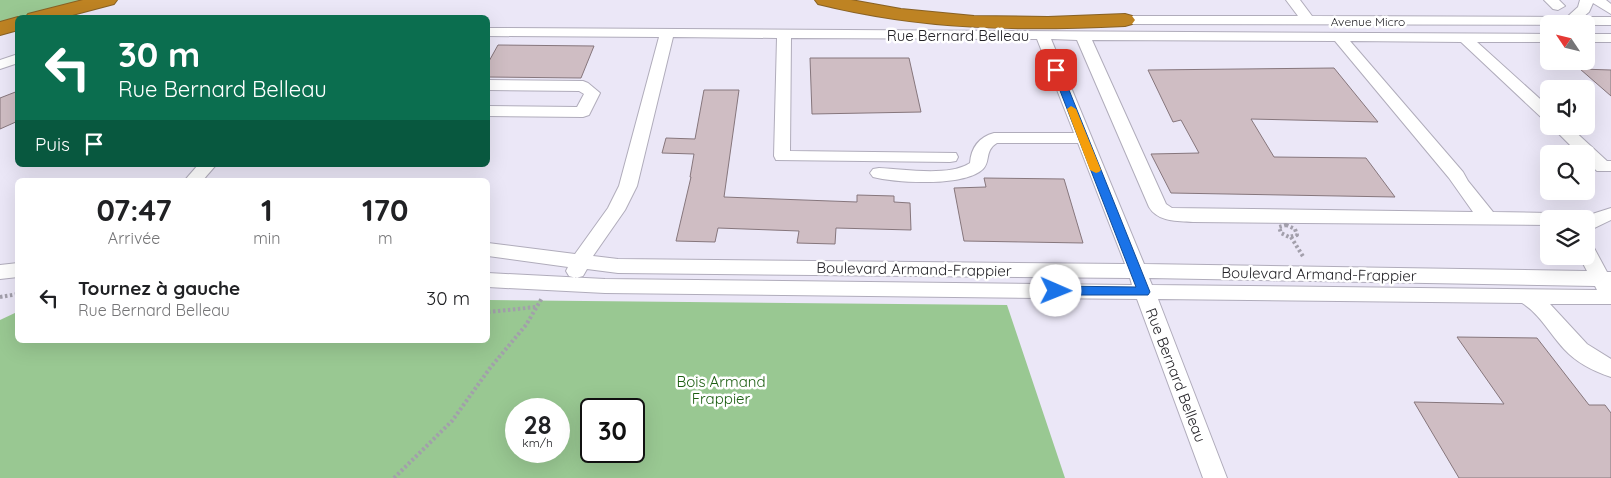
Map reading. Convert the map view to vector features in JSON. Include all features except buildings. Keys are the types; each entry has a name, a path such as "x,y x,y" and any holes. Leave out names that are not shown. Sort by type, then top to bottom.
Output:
{"highway":[{"path":"47,15 107,0"},
{"path":"825,0 895,16 964,23 1037,24 1125,20"},
{"path":"936,0 953,7 986,14 1125,20"},
{"path":"0,29 15,24"}],"street":[{"path":"1293,0 1310,21"},
{"path":"1577,15 1584,9 1587,0"},
{"path":"1597,0 1611,10"},
{"name":"Avenue Micro","path":"1125,20 1540,21"},
{"name":"Avenue Micro","path":"1595,22 1611,22"},
{"name":"Rue Bernard Belleau","path":"490,33 589,28 633,33 667,34 1043,36 1215,478"},
{"path":"571,284 580,261 616,210 628,186 667,34"},
{"path":"784,34 782,156 950,157"},
{"path":"1043,36 1540,38"},
{"path":"1083,36 1158,207 1165,213 1184,216 1488,218 1540,221"},
{"path":"1339,37 1457,176 1460,183 1488,218"},
{"path":"1465,38 1540,108"},
{"path":"1595,38 1611,38"},
{"path":"0,65 15,59"},
{"path":"490,85 582,86 592,93 583,112 490,111"},
{"path":"1568,135 1602,167 1611,166"},
{"path":"879,173 947,175 970,170 978,165 981,149 987,141 994,138 1083,138"},
{"path":"196,178 205,167"},
{"path":"1595,219 1611,214"},
{"name":"Boulevard Armand-Frappier","path":"490,250 618,266 1524,296 1608,288"},
{"path":"1594,265 1608,288"},
{"path":"0,272 15,270"},
{"path":"1509,276 1524,296 1542,308 1568,341 1598,363 1611,368"},
{"name":"Boulevard Armand-Frappier","path":"490,280 571,284 1140,282 1509,276 1608,288"}],"path":[{"path":"1291,237 1306,262"},
{"path":"0,297 15,294"},
{"path":"394,478 452,421 490,368 526,325 544,295"},
{"path":"490,312 537,307"}],"green space":[{"path":"0,0 94,0 33,15 15,15 15,19 0,26"},
{"name":"Bois Armand Frappier","path":"490,300 1007,305 1065,478 0,478 0,320 15,313 15,343 490,343"}],"slow traffic":[{"path":"1071,109 1096,170"}],"route":[{"path":"1056,70 1144,292 1056,291"}]}
